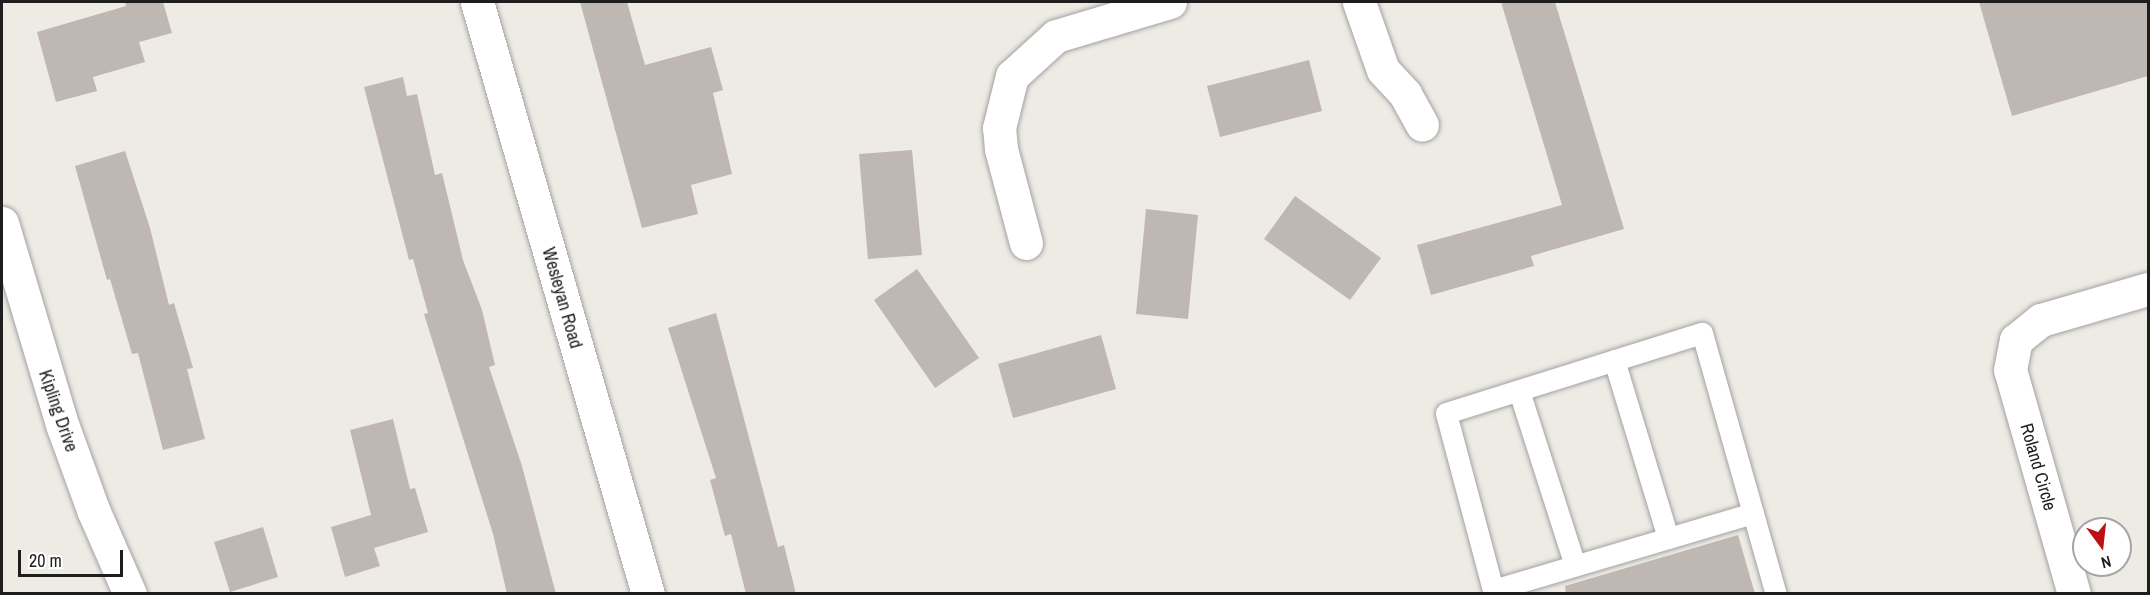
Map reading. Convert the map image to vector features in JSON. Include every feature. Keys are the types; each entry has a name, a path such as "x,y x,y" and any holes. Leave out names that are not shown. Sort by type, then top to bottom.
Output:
{"street":[{"name":"Wesleyan Road","path":"477,2 648,594"},
{"path":"1026,243 1000,149 999,128 1012,76 1056,36 1170,2"},
{"path":"1359,2 1383,70 1405,94 1422,125"},
{"name":"Kipling Drive","path":"2,223 63,427 130,594"},
{"name":"Roland Circle","path":"2074,594 2010,370 2016,340 2041,320 2148,289"}],"lane":[{"path":"1753,513 1494,592 1446,413 1702,333 1776,594"},
{"path":"1614,360 1668,538"},
{"path":"1519,391 1575,566"}],"building":[{"path":"125,2 163,2 172,33 139,42 145,62 93,77 97,91 56,102 37,32 126,6"},
{"path":"580,2 627,2 645,65 711,47 723,90 713,93 732,174 691,185 698,214 642,228"},
{"path":"1501,2 1555,2 1624,229 1531,256 1534,266 1431,295 1417,245 1562,205"},
{"path":"1979,2 2148,2 2148,76 2012,116"},
{"path":"1309,60 1322,111 1220,137 1207,86"},
{"path":"403,77 407,96 417,94 435,175 442,173 463,260 482,310 495,365 489,367 522,466 556,594 507,594 493,534 424,314 428,313 413,259 409,260 364,87"},
{"path":"912,150 922,255 868,259 859,154"},
{"path":"125,151 150,228 169,305 174,303 193,368 187,369 205,439 163,450 138,353 132,354 110,279 107,280 75,166"},
{"path":"1295,196 1381,258 1350,300 1264,239"},
{"path":"1146,209 1198,215 1188,319 1136,314"},
{"path":"917,269 979,358 935,388 874,300"},
{"path":"716,313 778,547 784,545 796,594 746,594 731,534 725,536 710,480 716,478 668,328"},
{"path":"1101,335 1116,389 1013,418 998,364"},
{"path":"393,419 410,489 415,488 428,532 374,548 380,566 345,577 331,527 371,515 350,430"},
{"path":"263,527 278,577 230,592 214,542"},
{"path":"1738,535 1755,594 1566,594 1565,586"}]}
